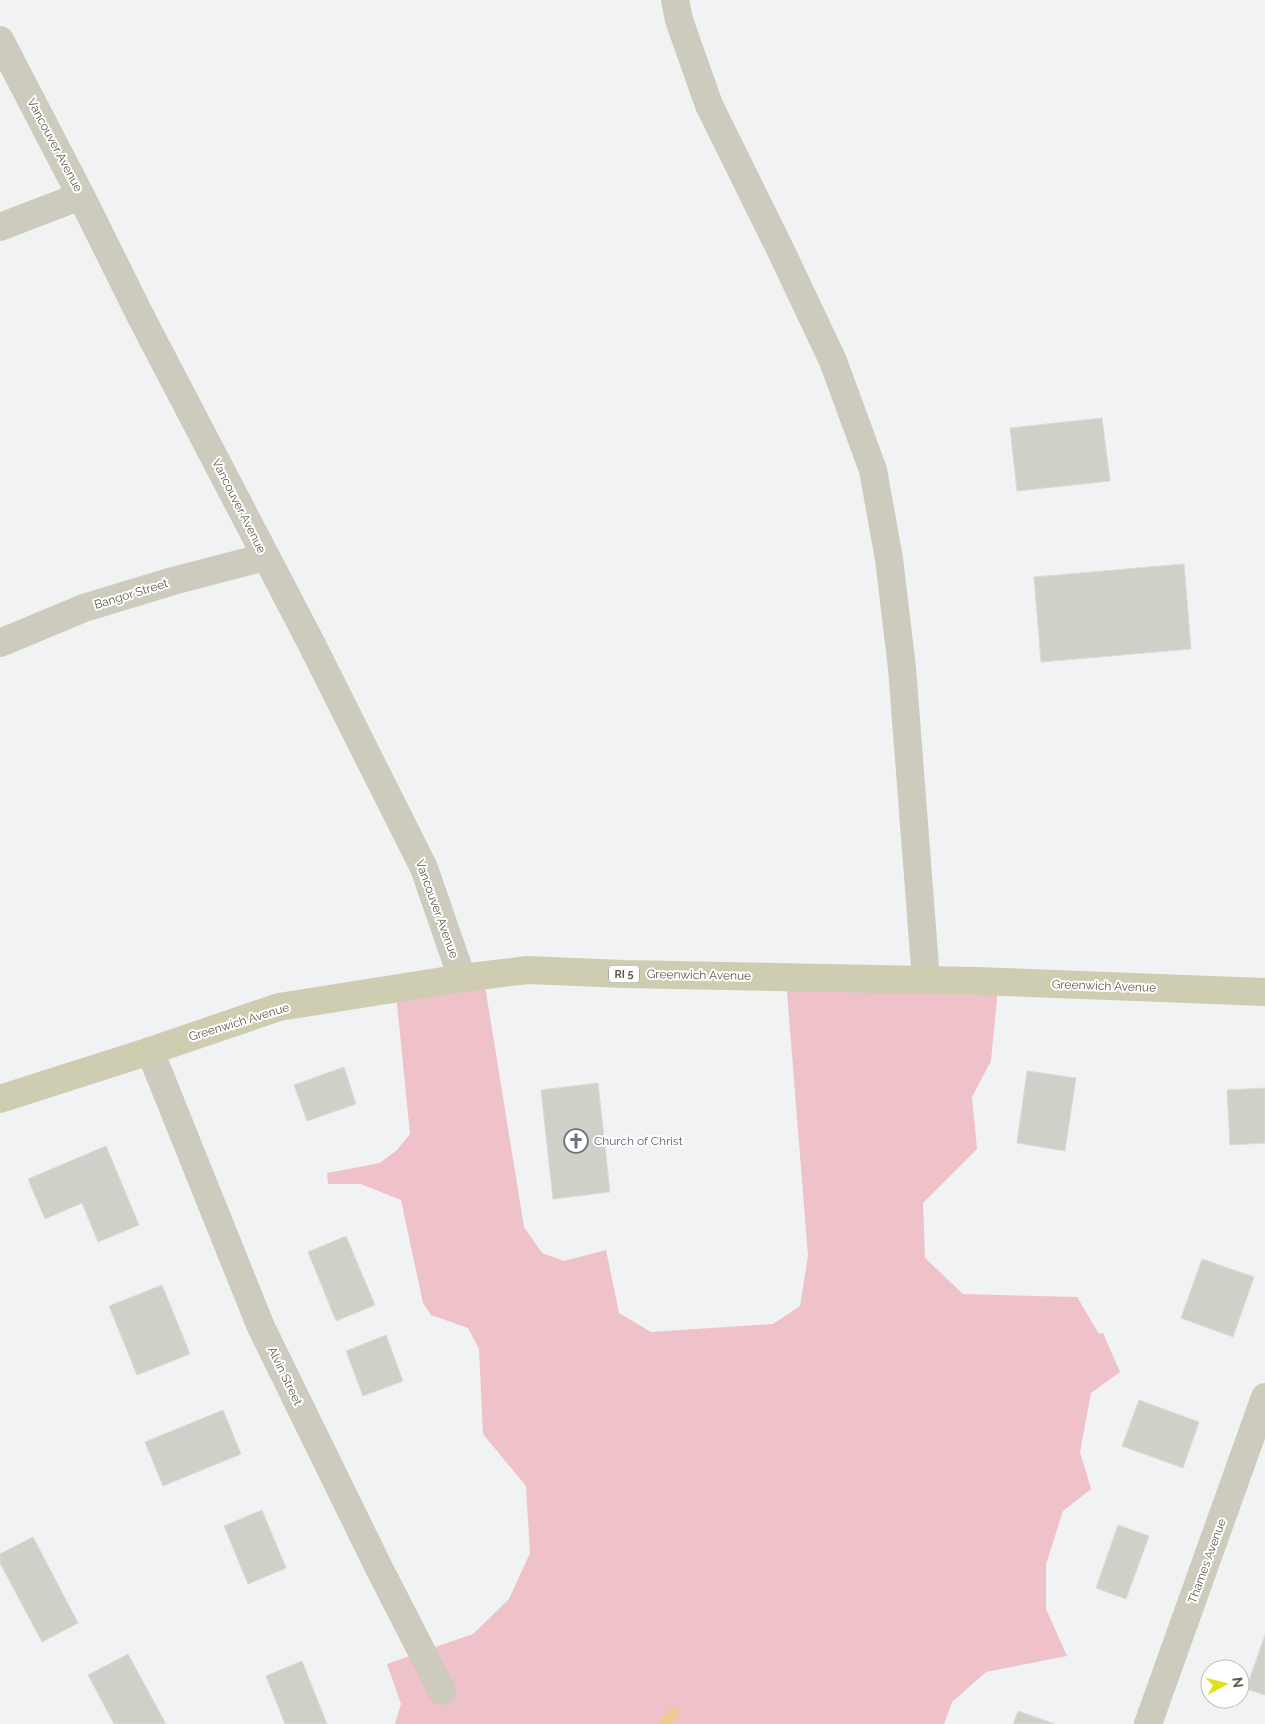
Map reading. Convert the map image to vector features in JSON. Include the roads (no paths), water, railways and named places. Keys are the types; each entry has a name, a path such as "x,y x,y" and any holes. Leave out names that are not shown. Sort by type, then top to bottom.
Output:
{"main road":[{"name":"Greenwich Avenue","path":"0,1100 279,1007 462,978 528,970 623,974 926,980 1265,992"}],"street":[{"path":"675,0 679,20 709,106 833,361 873,470 889,559 902,668 926,980"},
{"name":"Vancouver Avenue","path":"0,40 145,325 308,637 424,868 462,978"},
{"path":"0,227 81,196"},
{"name":"Bangor Street","path":"0,643 84,608 173,581 265,557"},
{"name":"Alvin Street","path":"150,1051 261,1327 379,1568 442,1691"},
{"name":"Thames Avenue","path":"1148,1724 1265,1397"}],"waterway":[{"path":"664,1724 674,1712"}],"place":[{"name":"Church of Christ","path":"576,1141"}]}
